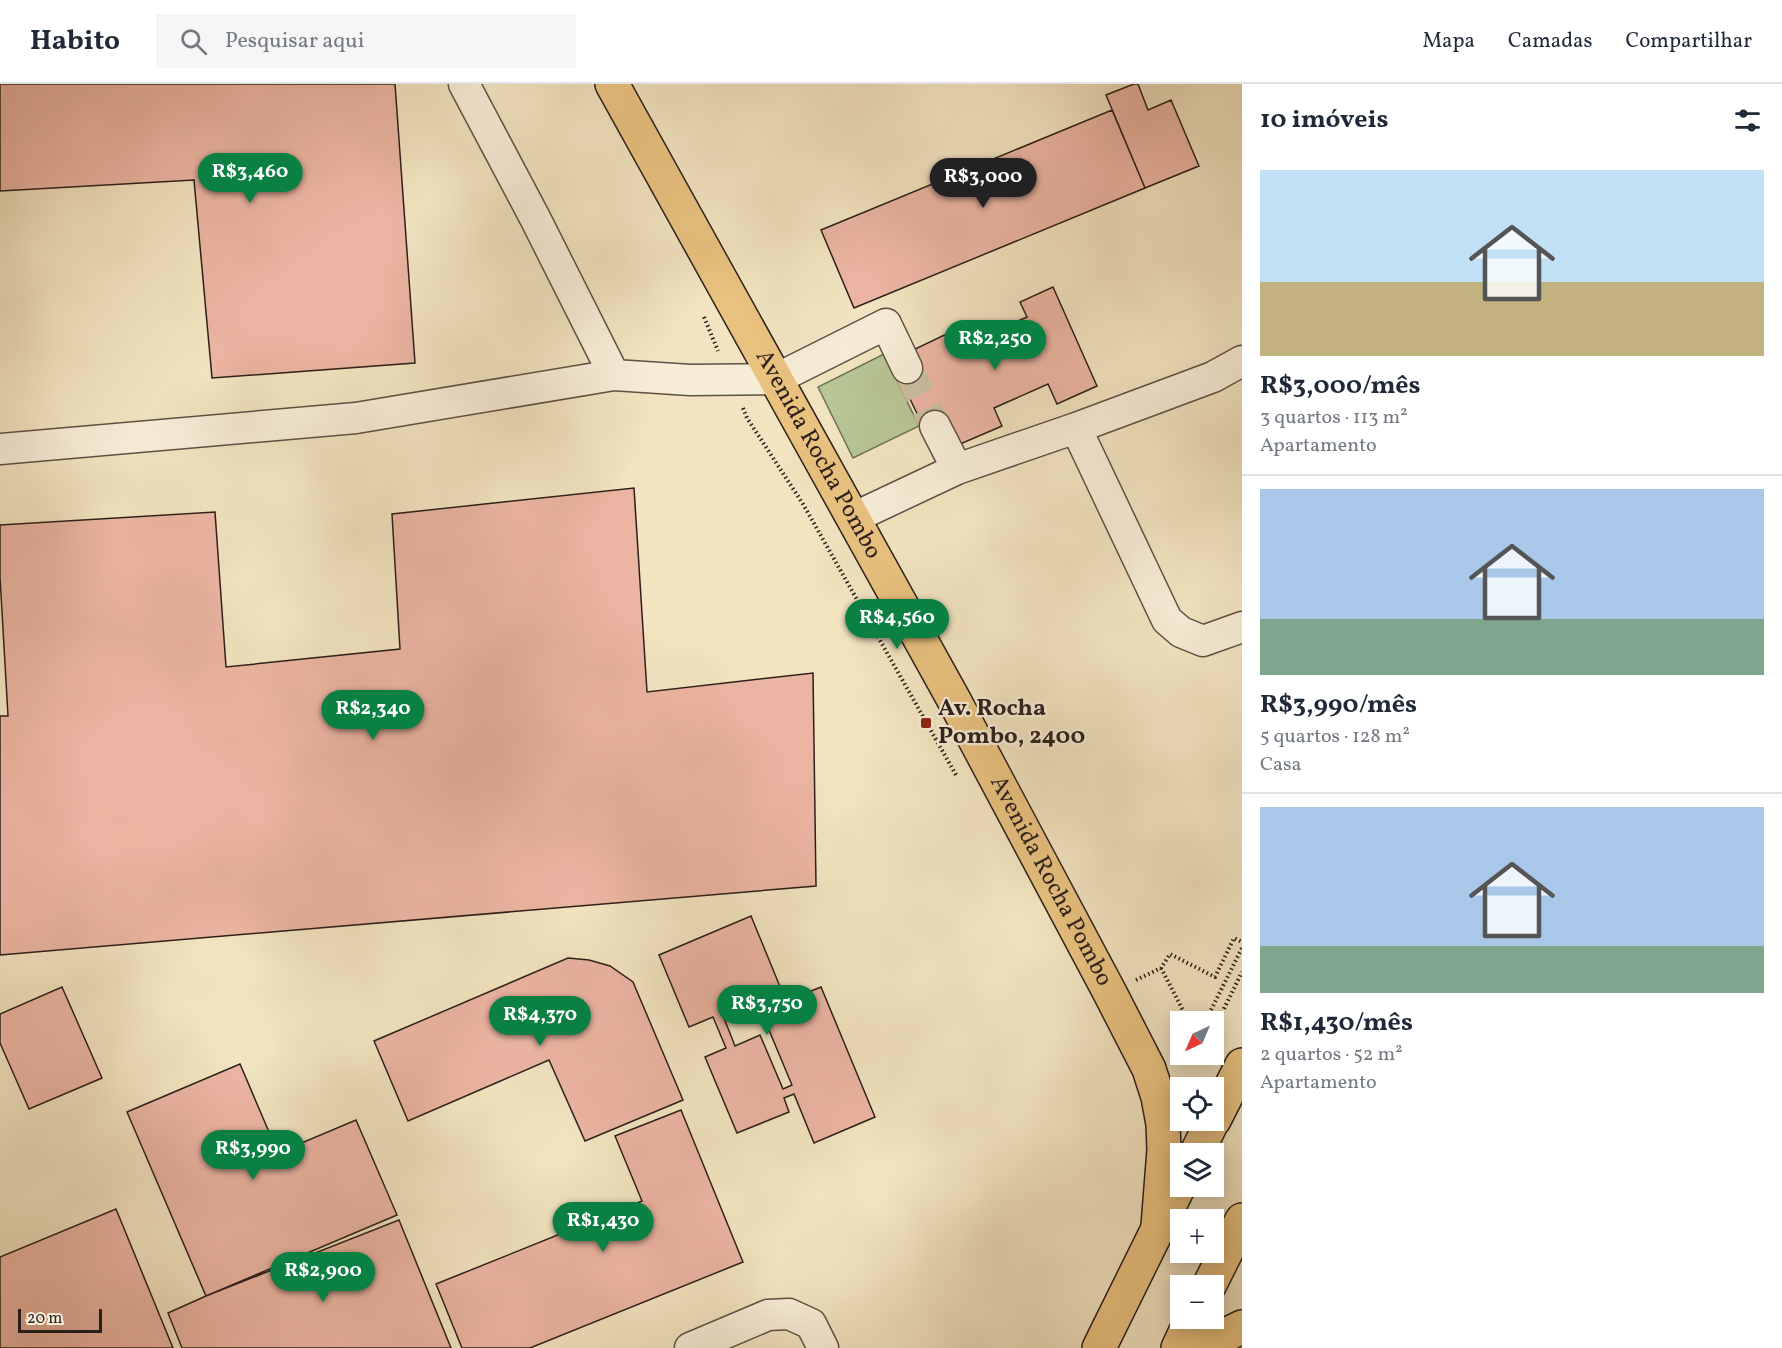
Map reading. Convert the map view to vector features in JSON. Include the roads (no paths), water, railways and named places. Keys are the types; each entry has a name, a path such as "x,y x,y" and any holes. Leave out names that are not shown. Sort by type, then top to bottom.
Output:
{"main road":[{"name":"Avenida Rocha Pombo","path":"612,84 954,700 1149,1069 1158,1097 1164,1150 1158,1226"},
{"path":"1224,1099 1242,1065"},
{"path":"1099,1348 1173,1197"},
{"path":"1214,1275 1242,1220"},
{"path":"1205,1348 1213,1341 1242,1327"},
{"path":"1178,1348 1187,1329"}],"lane":[{"path":"464,84 614,375"},
{"path":"0,449 356,418 614,375 690,380 776,379 886,324 907,368"},
{"path":"853,518 957,469 1213,377 1242,361"},
{"path":"935,426 957,469"},
{"path":"1076,428 1167,620 1181,632 1203,641 1242,627"},
{"path":"690,1348 768,1315 789,1314 811,1324 823,1348"}],"tunnel":[{"path":"907,368 935,426"}],"place":[{"name":"Av. Rocha Pombo, 2400","path":"926,723"}]}
